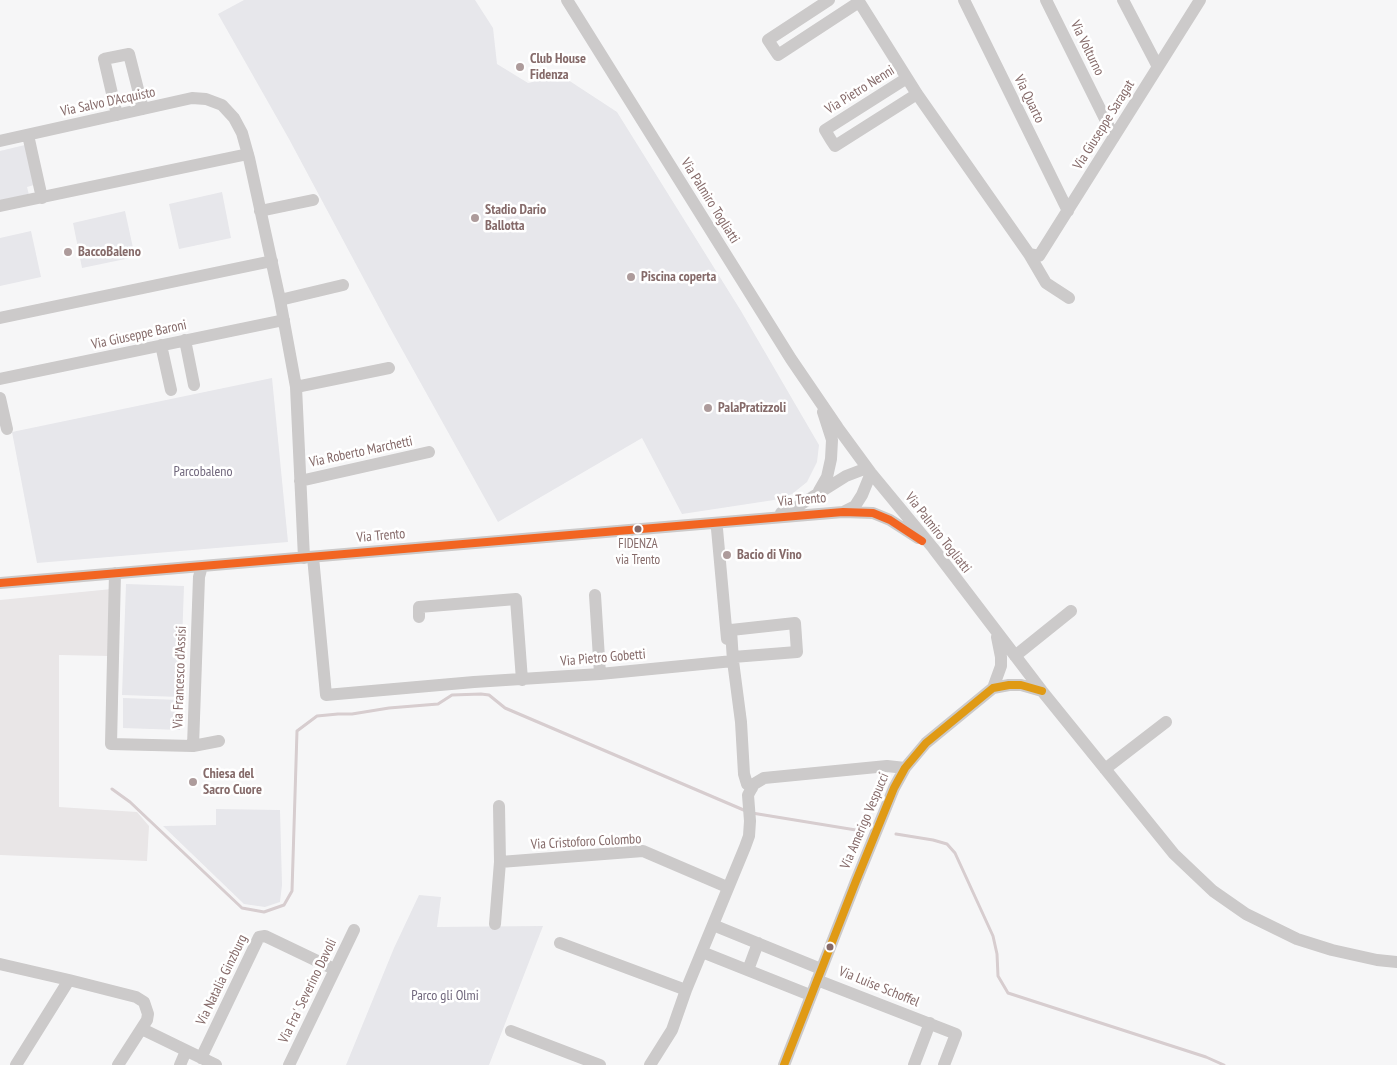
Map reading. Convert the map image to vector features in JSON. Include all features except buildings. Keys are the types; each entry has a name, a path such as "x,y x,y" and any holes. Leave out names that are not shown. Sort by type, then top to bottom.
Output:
{"street":[{"name":"Via Palmiro Togliatti","path":"566,0 771,327 869,470 932,548 1018,661 1174,854 1208,886 1246,914 1297,939 1332,950 1376,960 1397,962"},
{"name":"Via Pietro Nenni","path":"829,0 768,40 778,55 858,1 917,94 1029,254 1046,283 1069,298"},
{"name":"Via Quarto","path":"964,0 1068,211"},
{"name":"Via Volturno","path":"1046,0 1114,137"},
{"path":"1123,0 1158,67"},
{"name":"Via Giuseppe Saragat","path":"1029,254 1040,256 1200,0"},
{"path":"117,115 104,59 130,54 142,109"},
{"name":"Via Pietro Nenni","path":"907,78 825,130 828,135 835,146 917,94"},
{"name":"Via Salvo D'Acquisto","path":"0,141 192,98 206,99 222,105"},
{"name":"Via Roberto Marchetti","path":"222,105 234,118 242,133 284,320 296,387 300,481 309,558"},
{"path":"28,135 42,198"},
{"path":"0,206 248,154"},
{"path":"260,212 313,200"},
{"path":"0,318 272,261"},
{"path":"280,300 343,285"},
{"name":"Via Giuseppe Baroni","path":"0,379 284,320"},
{"path":"185,340 194,385"},
{"path":"161,345 171,390"},
{"path":"296,387 389,368"},
{"name":"Via Trento","path":"816,495 827,477 831,459 832,440 817,396"},
{"path":"0,398 7,429"},
{"name":"Via Roberto Marchetti","path":"300,481 429,452"},
{"name":"Via Trento","path":"765,519 795,508 839,480 869,470"},
{"name":"Via Trento","path":"843,512 855,506 862,495 869,470"},
{"name":"Via Trento","path":"0,583 309,558 717,521 843,512 873,513 907,530 932,548"},
{"path":"717,529 741,722 744,774 747,784 752,788"},
{"name":"Via Pietro Gobetti","path":"309,558 326,695 600,674 732,660 797,652 795,623 731,630 732,660"},
{"name":"Via Francesco d'Assisi","path":"115,573 111,744 193,746 199,577 202,566"},
{"path":"595,594 600,674"},
{"path":"419,617 419,607 516,599 522,680"},
{"path":"998,675 1009,666 1015,664 1070,611"},
{"name":"Via Amerigo Vespucci","path":"993,688 1002,657 996,632"},
{"path":"1009,685 1017,675 1018,661"},
{"name":"Via Amerigo Vespucci","path":"784,1065 810,995 884,813 905,768 926,743 993,688 1022,685 1042,691"},
{"path":"1105,769 1166,722"},
{"path":"193,746 219,740"},
{"path":"650,1065 672,1030 727,887 747,842 750,821 748,795 752,788 759,780 764,778 887,766 905,768"},
{"path":"495,924 500,862 499,806"},
{"name":"Via Cristoforo Colombo","path":"500,862 644,851 727,887"},
{"path":"713,925 758,943 819,974"},
{"name":"Via Fra' Severino Davoli","path":"288,1065 354,930"},
{"name":"Via Natalia Ginzburg","path":"201,1058 259,937 266,936 334,970"},
{"path":"560,943 686,990"},
{"path":"748,970 758,943"},
{"path":"702,952 810,995"},
{"path":"0,964 131,996 139,1012 142,1029 118,1065"},
{"name":"Via Luise Schoffel","path":"819,974 956,1034 944,1065"},
{"path":"16,1065 69,980"},
{"name":"Via Luise Schoffel","path":"914,1065 930,1023"},
{"path":"142,1029 216,1065"},
{"path":"511,1031 600,1065"},
{"path":"180,1065 186,1051"}],"shaded area":[{"path":"112,589 110,656 59,655 59,807 137,812 149,826 147,861 0,855 0,600"}],"green space":[{"path":"244,0 475,0 493,28 497,64 528,83 562,76 617,112 741,311 819,445 817,462 807,482 792,494 774,500 682,514 642,438 498,522 389,326 289,139 218,14"},
{"path":"25,145 34,185 27,187 29,195 0,201 0,151"},
{"path":"222,192 231,238 179,249 169,204"},
{"path":"125,211 135,257 82,268 73,223"},
{"path":"31,231 41,277 0,286 0,238"},
{"name":"Parcobaleno","path":"272,378 288,542 37,563 12,432"},
{"path":"126,584 184,586 180,697 122,695"},
{"path":"123,698 181,700 180,730 123,728"},
{"path":"216,809 280,810 282,885 280,902 265,907 244,904 163,826 216,825"},
{"name":"Parco gli Olmi","path":"419,895 441,897 437,927 543,926 489,1065 346,1065 394,948"}],"waterway":[{"path":"112,789 130,802 242,908 264,912 284,905 292,891 297,731 317,716 438,704 452,695 489,695 505,708 746,811"},
{"path":"752,813 862,831"},
{"path":"896,834 947,844 955,853 993,936 997,954 998,976 1008,993 1206,1057 1224,1065"}],"transit line":[{"path":"0,583 843,512 873,513 890,520 922,541"},
{"path":"784,1065 856,881 894,788 905,768 926,743 993,688 1021,685 1042,691"}],"place":[{"name":"Club House Fidenza","path":"520,67"},
{"name":"Stadio Dario Ballotta","path":"475,218"},
{"name":"BaccoBaleno","path":"68,252"},
{"name":"Piscina coperta","path":"631,277"},
{"name":"PalaPratizzoli","path":"708,408"},
{"name":"FIDENZA via Trento","path":"638,529"},
{"name":"Bacio di Vino","path":"727,555"},
{"name":"Chiesa del Sacro Cuore","path":"193,782"}]}
